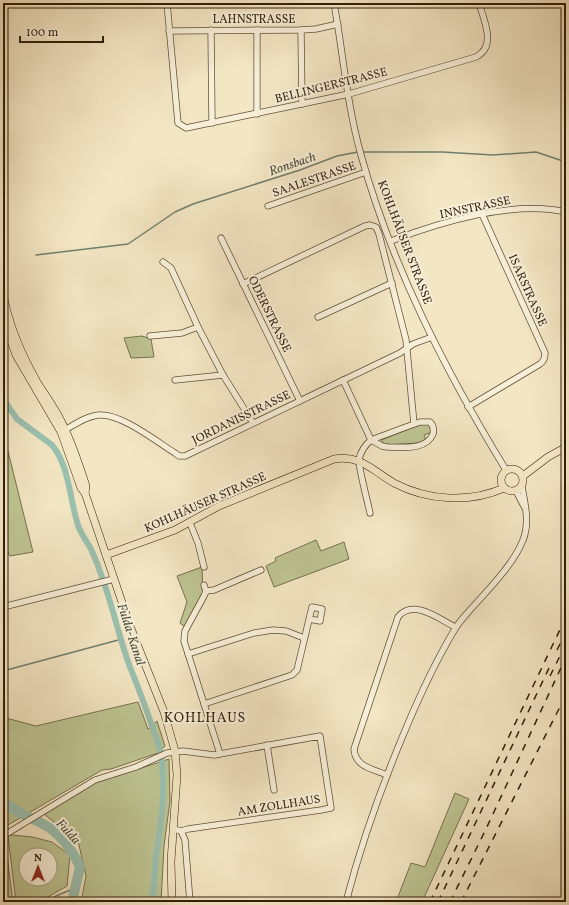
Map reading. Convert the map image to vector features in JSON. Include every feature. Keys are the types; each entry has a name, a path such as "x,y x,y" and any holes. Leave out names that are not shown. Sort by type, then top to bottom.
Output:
{"main road":[{"path":"3,294 11,325 25,360 63,431 81,488 85,493 106,555 110,580 164,712 175,751 177,775 177,830 171,861 172,902"},
{"path":"3,317 16,355 63,431"},
{"path":"523,476 557,451 566,447"},
{"name":"KOHLHÄUSER STRASSE","path":"106,555 166,534 190,523 219,506 322,462 341,458 359,461 401,486 414,491 448,498 485,496 504,488"},
{"path":"511,468 516,469 521,472 523,476 524,481 519,489 509,491 504,488 501,480 502,474 506,470 511,468"}],"street":[{"path":"167,3 169,31"},
{"name":"KOHLHÄUSER STRASSE","path":"334,3 360,152 391,241 432,337 468,406 506,470"},
{"name":"BELLINGERSTRASSE","path":"169,31 178,123 186,128 349,94 476,57 486,48 488,36 479,3"},
{"name":"LAHNSTRASSE","path":"169,31 301,30 316,29 338,24"},
{"path":"212,30 212,123"},
{"path":"257,30 257,114"},
{"path":"301,30 302,104"},
{"name":"SAALESTRASSE","path":"268,206 366,172"},
{"name":"INNSTRASSE","path":"391,241 455,220 482,214 526,208 550,209 566,212"},
{"name":"ISARSTRASSE","path":"468,406 540,364 543,362 545,356 482,214"},
{"path":"243,284 369,225 376,227 392,282 406,340 414,424"},
{"name":"ODERSTRASSE","path":"221,238 300,401"},
{"path":"163,262 171,268 198,327 223,375 253,423"},
{"path":"318,317 392,282"},
{"path":"150,336 182,333 198,327"},
{"name":"JORDANISSTRASSE","path":"63,431 84,419 98,414 107,415 120,419 179,456 185,456 343,380 406,349 413,344 432,337"},
{"path":"175,380 223,375"},
{"path":"343,380 371,440 382,446 419,446 430,438 434,431 433,426 428,421 414,424 371,440 367,444 362,451 359,461 370,513"},
{"path":"346,902 355,868 387,775 433,668 455,628 517,552 526,532 526,510 519,489"},
{"path":"190,523 198,543 204,566"},
{"path":"220,754 184,641 184,635 202,600 205,588 214,590 261,570"},
{"path":"3,607 110,580"},
{"path":"387,775 366,767 360,763 356,757 354,749 398,617 402,612 414,609 420,610 455,628"},
{"path":"204,704 292,675 297,670 309,618"},
{"path":"188,654 254,633 273,630 286,632 304,638"},
{"name":"AM ZOLLHAUS","path":"3,836 94,780 136,767 167,753 175,751 191,751 220,754 320,736 330,808 177,830"},
{"path":"267,745 274,790"},
{"path":"177,830 185,840 190,902"}],"green space":[{"path":"142,336 151,339 154,357 131,358 124,338"},
{"path":"429,423 432,430 430,433 424,435 426,440 418,443 385,445 381,440 422,424"},
{"path":"3,435 33,552 10,556 3,542"},
{"path":"316,540 321,551 344,542 349,559 274,587 266,566 276,561 275,558"},
{"path":"202,567 203,593 189,623 184,626 180,623 187,602 177,576"},
{"path":"138,702 148,729 157,721 165,746 158,753 111,769 102,770 3,828 3,716 36,726"},
{"path":"169,759 170,801 164,846 161,902 81,902 86,876 78,841 44,814 95,783"},
{"path":"455,793 469,799 422,902 396,902 411,863 425,867"},
{"path":"8,836 32,837 52,842 70,855 67,886 39,902 16,902"},
{"path":"5,840 13,902 3,902 3,841"}],"waterway":[{"name":"Ronsbach","path":"36,255 128,244 175,212 193,204 300,170 337,156 358,152"},
{"name":"Ronsbach","path":"362,152 442,152 493,155 536,152 566,162"},
{"name":"Fulda-Kanal","path":"3,399 17,419 52,445 63,463 79,528 91,549 100,570 126,656 159,745 163,781 162,806 160,832 155,862 154,887 150,902"},
{"path":"3,671 122,639"},
{"name":"Fulda","path":"3,801 16,811 47,826 69,847 80,867 72,902"},
{"path":"47,902 56,896 75,888"},
{"name":"Fulda-Kanal","path":"152,898 154,902"}],"railway":[{"path":"430,902 566,617"},
{"path":"557,650 566,632"},
{"path":"550,676 565,646"},
{"path":"450,902 486,829 566,657"},
{"path":"438,902 549,668"},
{"path":"461,902 566,695"}],"district":[{"name":"KOHLHAUS","path":"205,717"}]}
